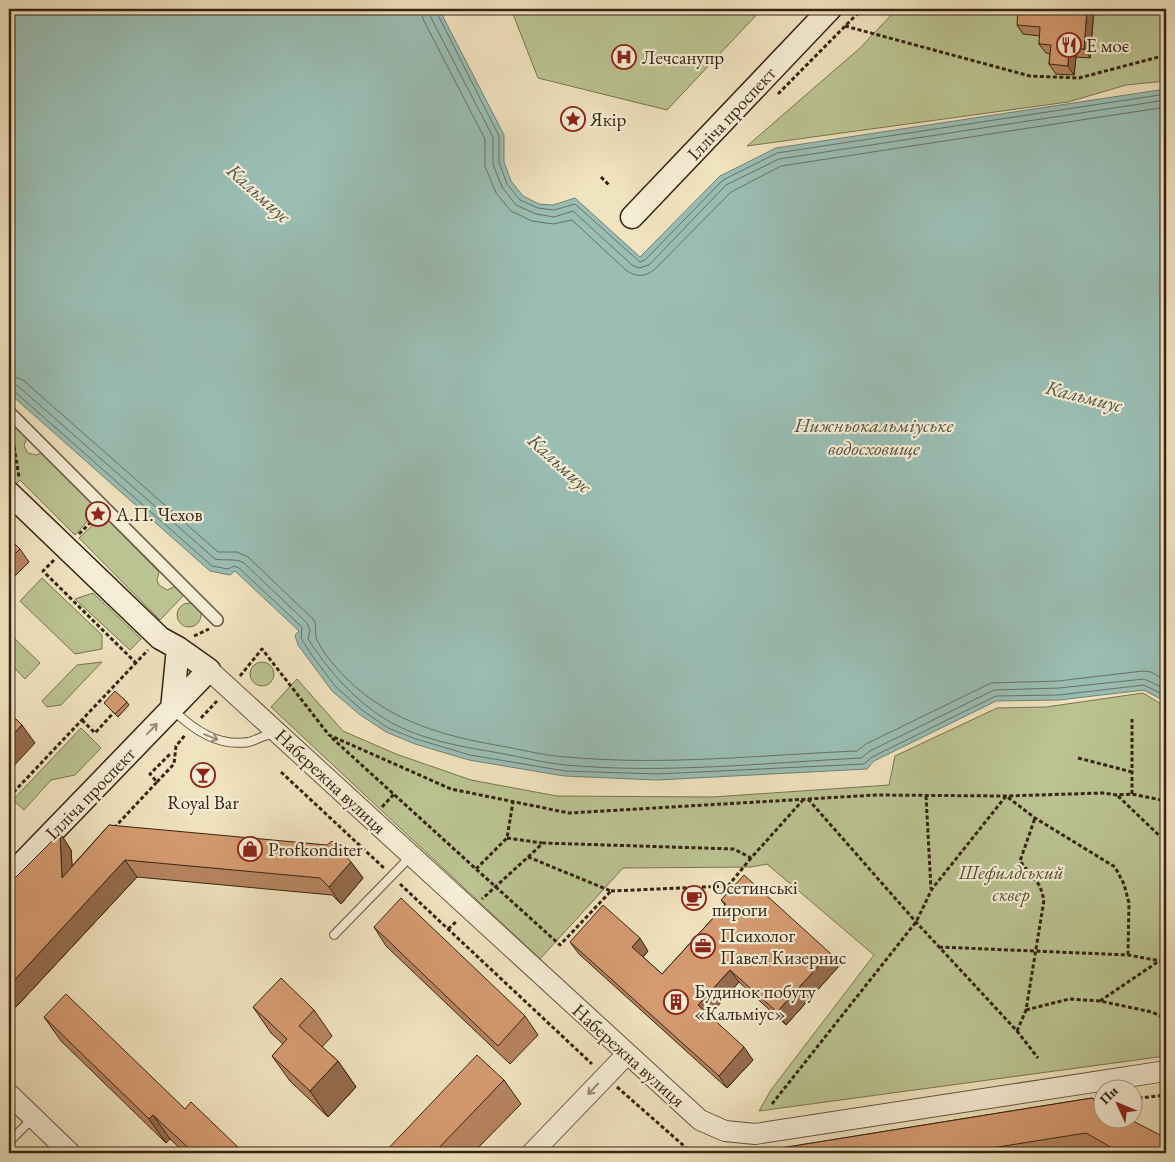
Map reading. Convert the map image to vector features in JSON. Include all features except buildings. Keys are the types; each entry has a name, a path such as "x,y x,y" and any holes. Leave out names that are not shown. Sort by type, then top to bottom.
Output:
{"main road":[{"name":"Ілліча проспект","path":"632,217 830,9"},
{"path":"9,493 209,670"},
{"path":"172,708 177,641"},
{"name":"Ілліча проспект","path":"9,877 209,670"}],"street":[{"path":"9,412 217,620"},
{"name":"Набережна вулиця","path":"209,670 626,1054 700,1120 725,1131 755,1134 1166,1071"},
{"path":"532,1153 626,1054"},
{"path":"9,1094 70,1153"}],"lane":[{"path":"172,708 192,728 227,743 258,740 271,733 279,734"},
{"path":"334,935 411,856"},
{"path":"9,1142 33,1118"}],"path":[{"path":"845,26 1030,76 1079,78 1166,54"},
{"path":"601,177 610,186"},
{"path":"43,572 136,663"},
{"path":"9,797 136,663 177,641 209,629 217,620"},
{"path":"110,832 174,764 176,746 230,688 262,649 328,735 560,945 611,891"},
{"path":"82,720 95,733 120,707"},
{"path":"1132,719 1132,794"},
{"path":"328,735 451,789 569,812 876,795 1006,796 1102,792 1117,795 1132,794 1166,801"},
{"path":"157,782 150,774 170,754"},
{"path":"1078,758 1132,772"},
{"path":"281,772 605,1076 692,1153"},
{"path":"1117,795 1166,842"},
{"path":"926,796 932,889"},
{"path":"1006,796 1035,818 1115,867 1124,884 1128,903 1128,955"},
{"path":"772,1104 916,922 932,889 1006,796"},
{"path":"528,858 611,891 728,886 751,858 806,799"},
{"path":"806,799 938,947 1017,1030 1038,1058"},
{"path":"476,869 507,838 513,802"},
{"path":"1017,1030 1026,1010 1044,900 1040,886 1020,861 1035,818"},
{"path":"507,838 543,843 734,848 751,858"},
{"path":"496,887 543,843"},
{"path":"938,947 1128,955 1166,962"},
{"path":"1100,1001 1159,961"},
{"path":"1026,1010 1069,999 1100,1001 1152,1012 1166,1019"},
{"path":"1142,1098 1166,1095"}],"green space":[{"name":"Лечсанупр","path":"511,9 762,9 667,110 538,78"},
{"path":"897,9 1166,9 1166,81 1126,85 1068,102 747,146 860,48"},
{"path":"9,420 27,437 24,446 28,453 36,455 41,453 94,504 90,509 91,517 75,535 20,480 16,484 9,477"},
{"path":"108,520 159,572 157,580 159,585 167,590 176,586 184,595 160,620 79,538 96,522"},
{"path":"42,578 102,635 102,649 75,654 20,601"},
{"path":"93,593 141,639 130,650 75,599"},
{"path":"189,603 198,606 201,615 198,624 189,627 180,624 177,615 180,606"},
{"path":"13,637 40,663 25,679 9,662 9,641"},
{"path":"102,662 61,705 47,707 42,701 77,665"},
{"path":"262,662 271,665 274,674 271,683 262,686 253,683 250,674 253,665"},
{"name":"Шефилдський сквер","path":"297,679 343,731 396,754 471,780 557,796 713,797 889,785 895,756 997,708 1046,707 1143,693 1166,707 1166,1056 759,1111 771,1090 874,955 767,864 751,867 623,868 540,959 271,707"},
{"path":"81,728 101,748 75,775 51,780 24,810 13,800"}],"water":[{"name":"Нижньокальміуське водосховище","path":"9,9 439,9 504,135 504,162 511,181 523,196 539,204 553,205 575,198 640,257 720,176 776,148 1166,89 1166,702 1144,690 1059,700 996,701 874,761 867,769 657,780 564,776 469,760 415,744 386,732 359,714 332,691 298,645 295,635 299,631 235,571 230,575 210,571 9,393"}],"place":[{"name":"Е моє","path":"1069,45"},
{"name":"Лечсанупр","path":"624,57"},
{"name":"Якір","path":"573,119"},
{"name":"А.П. Чехов","path":"98,514"},
{"name":"Royal Bar","path":"203,775"},
{"name":"Profkonditer","path":"250,849"},
{"name":"Осетинські пироги","path":"694,898"},
{"name":"Психолог Павел Кизернис","path":"703,946"},
{"name":"Будинок побуту «Кальміус»","path":"676,1002"}],"water label":[{"name":"Кальмиус","path":"259,193"},
{"name":"Кальмиус","path":"1084,396"},
{"name":"Кальмиус","path":"560,463"}]}
